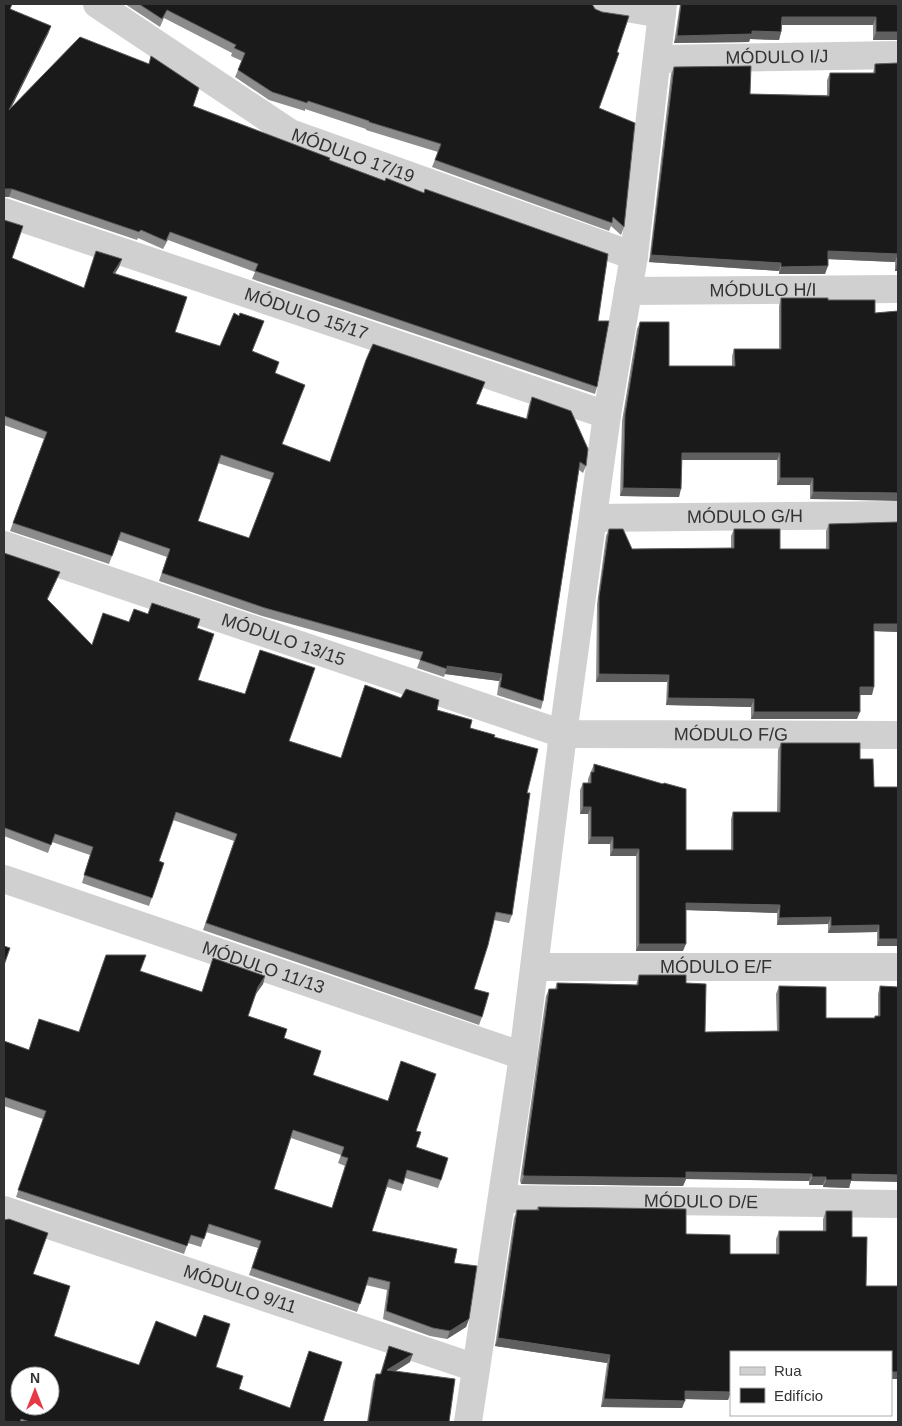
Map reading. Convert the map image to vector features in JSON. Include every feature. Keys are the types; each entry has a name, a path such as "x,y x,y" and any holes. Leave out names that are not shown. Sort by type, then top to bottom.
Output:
{"street":[{"name":"MÓDULO 17/19","path":"97,4 290,133 634,256"},
{"path":"468,1422 523,1056 563,734 593,518 634,256 662,9 602,4"},
{"name":"MÓDULO I/J","path":"657,59 898,55"},
{"name":"MÓDULO 15/17","path":"4,212 608,415"},
{"name":"MÓDULO H/I","path":"628,290 898,289"},
{"name":"MÓDULO G/H","path":"593,518 898,515"},
{"name":"MÓDULO 13/15","path":"4,546 563,734"},
{"name":"MÓDULO F/G","path":"563,734 898,735"},
{"name":"MÓDULO 11/13","path":"4,879 523,1056"},
{"name":"MÓDULO E/F","path":"535,967 898,967"},
{"name":"MÓDULO D/E","path":"503,1198 898,1204"},
{"name":"MÓDULO 9/11","path":"4,1210 476,1368"}],"building":[{"path":"4,4 12,4 10,9 51,26 9,110 80,37 149,64 151,56 199,88 193,106 385,181 386,178 424,193 425,189 608,254 598,321 609,321 597,387 255,271 258,264 170,232 166,241 141,230 139,232 12,189 4,189"},
{"path":"139,4 592,4 595,9 602,12 629,16 617,52 619,53 599,108 635,123 624,227 613,217 612,223 435,160 441,144 308,101 307,103 272,92 238,70 245,53 234,48 236,45 167,10 162,19"},
{"path":"681,4 898,4 898,32 876,32 876,17 782,17 781,32 752,31 752,34 677,36"},
{"path":"898,63 898,254 828,251 828,266 781,267 781,263 651,255 674,67 751,66 750,94 829,96 830,73 875,73 875,64"},
{"path":"4,220 23,226 12,258 84,288 96,251 122,259 113,273 187,297 175,332 220,346 234,313 239,316 240,313 264,321 252,351 279,362 275,373 305,385 282,444 330,462 373,344 485,382 476,404 527,419 532,397 571,411 588,449 586,466 580,462 543,701 500,687 502,674 447,666 447,669 420,660 423,652 265,608 162,573 170,549 121,532 112,556 13,523 47,432 4,416","holes":["221,455 274,473 249,538 198,521"]},
{"path":"781,298 875,300 875,313 898,311 898,493 813,492 813,478 780,478 780,453 682,453 681,489 623,488 625,414 640,322 669,322 669,366 735,366 734,349 781,349"},
{"path":"898,522 898,624 874,624 874,687 860,687 860,712 754,712 754,699 668,698 669,675 599,674 599,597 609,529 623,529 632,549 734,548 734,529 780,529 780,549 829,549 829,524"},
{"path":"4,553 60,572 47,599 92,645 103,613 129,622 134,609 148,614 152,603 200,619 197,628 214,634 198,680 245,694 260,650 315,668 289,741 341,758 365,685 401,698 406,689 439,700 437,710 472,720 470,728 495,735 494,737 538,749 527,793 530,793 512,915 496,912 474,989 489,993 482,1017 206,923 237,834 176,812 159,861 164,863 152,898 84,875 93,847 55,834 51,845 5,828 4,831"},
{"path":"781,743 860,743 860,759 873,759 874,787 898,787 898,939 879,939 879,925 831,926 831,917 779,918 780,905 686,903 686,944 639,944 639,849 613,849 613,837 591,837 591,807 583,807 583,783 591,783 591,772 594,772 594,764 686,789 686,850 733,850 733,812 780,812"},
{"path":"4,946 10,948 4,965"},
{"path":"106,955 146,955 140,971 202,992 213,958 265,976 258,987 248,1016 287,1029 284,1038 321,1051 313,1075 388,1101 401,1061 436,1074 416,1131 421,1132 416,1147 448,1158 441,1180 407,1170 403,1184 389,1179 372,1231 457,1249 454,1263 477,1266 469,1319 450,1331 433,1328 386,1311 390,1282 369,1277 360,1304 252,1268 261,1241 209,1224 204,1239 191,1235 187,1246 18,1190 46,1111 4,1097 4,1041 29,1050 39,1019 79,1032","holes":["293,1130 344,1147 341,1156 348,1158 332,1208 274,1189"]},
{"path":"639,975 686,975 686,983 706,984 705,1032 779,1031 779,986 826,987 826,1018 875,1018 875,1016 880,1016 880,986 898,987 898,1175 852,1174 852,1180 826,1180 826,1177 812,1177 812,1174 686,1172 686,1178 524,1176 549,989 557,989 557,983 638,985"},
{"path":"538,1207 686,1209 686,1234 730,1235 730,1254 779,1254 779,1231 826,1231 826,1211 852,1211 852,1237 867,1237 866,1286 898,1286 898,1372 892,1372 892,1351 730,1351 730,1392 685,1391 685,1401 604,1399 610,1355 498,1338 517,1210 539,1210"},
{"path":"9,1219 48,1233 33,1274 70,1286 54,1336 139,1365 156,1321 196,1337 204,1315 230,1324 216,1367 243,1376 239,1389 290,1408 309,1351 342,1362 323,1422 30,1422 21,1419 20,1422 4,1422 4,1220"},
{"path":"389,1346 413,1354 387,1370 455,1379 449,1422 368,1422 376,1374 381,1374"}]}
